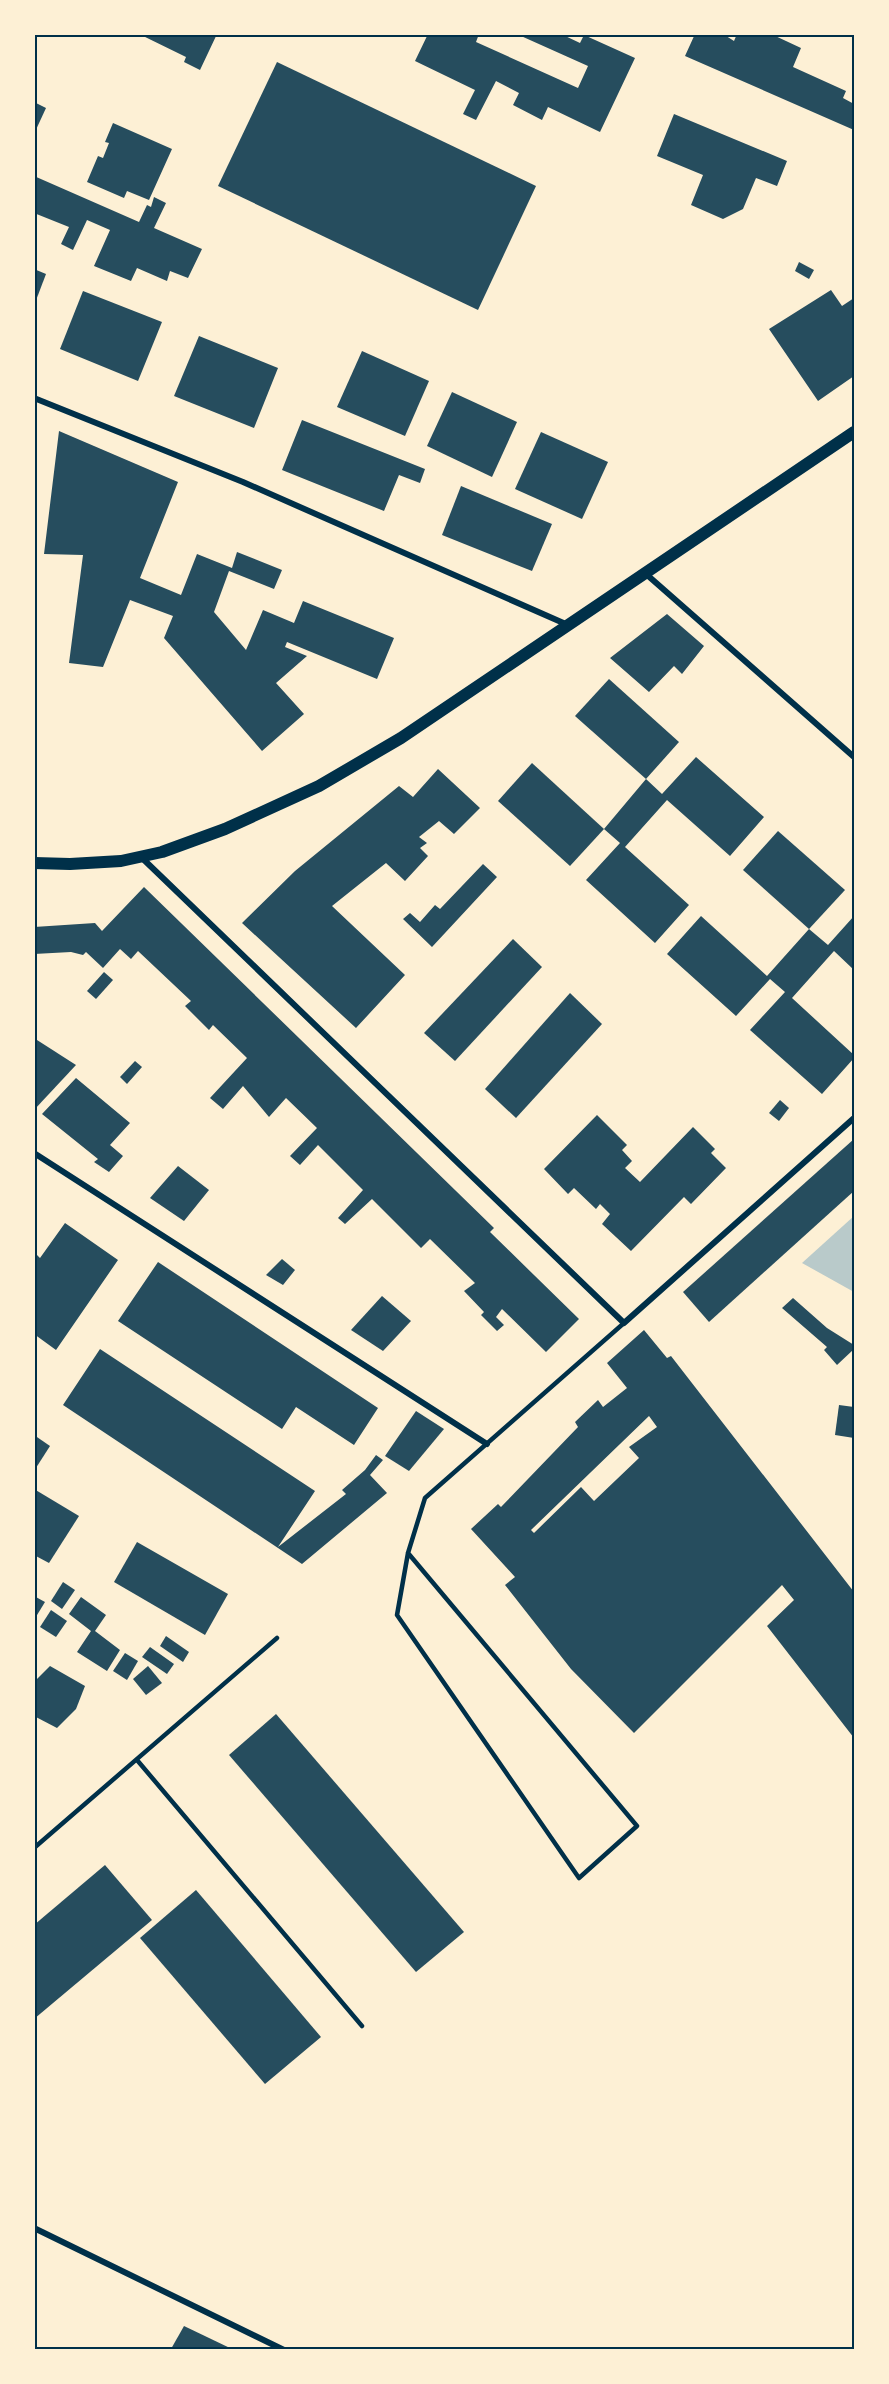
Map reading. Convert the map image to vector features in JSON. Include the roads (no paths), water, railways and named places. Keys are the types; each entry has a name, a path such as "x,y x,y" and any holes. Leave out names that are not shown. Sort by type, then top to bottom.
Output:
{"main road":[{"path":"34,862 70,864 121,861 162,852 225,829 319,786 401,738 855,432"}],"street":[{"path":"34,398 243,482 569,625"},
{"path":"646,574 855,757"},
{"path":"141,857 624,1323 855,1118"},
{"path":"34,1153 488,1444"},
{"path":"34,2228 284,2349"}],"lane":[{"path":"408,1553 637,1826 579,1878 397,1614 408,1553 425,1498 624,1323"},
{"path":"34,1848 278,1638"},
{"path":"137,1760 362,2026"}]}
